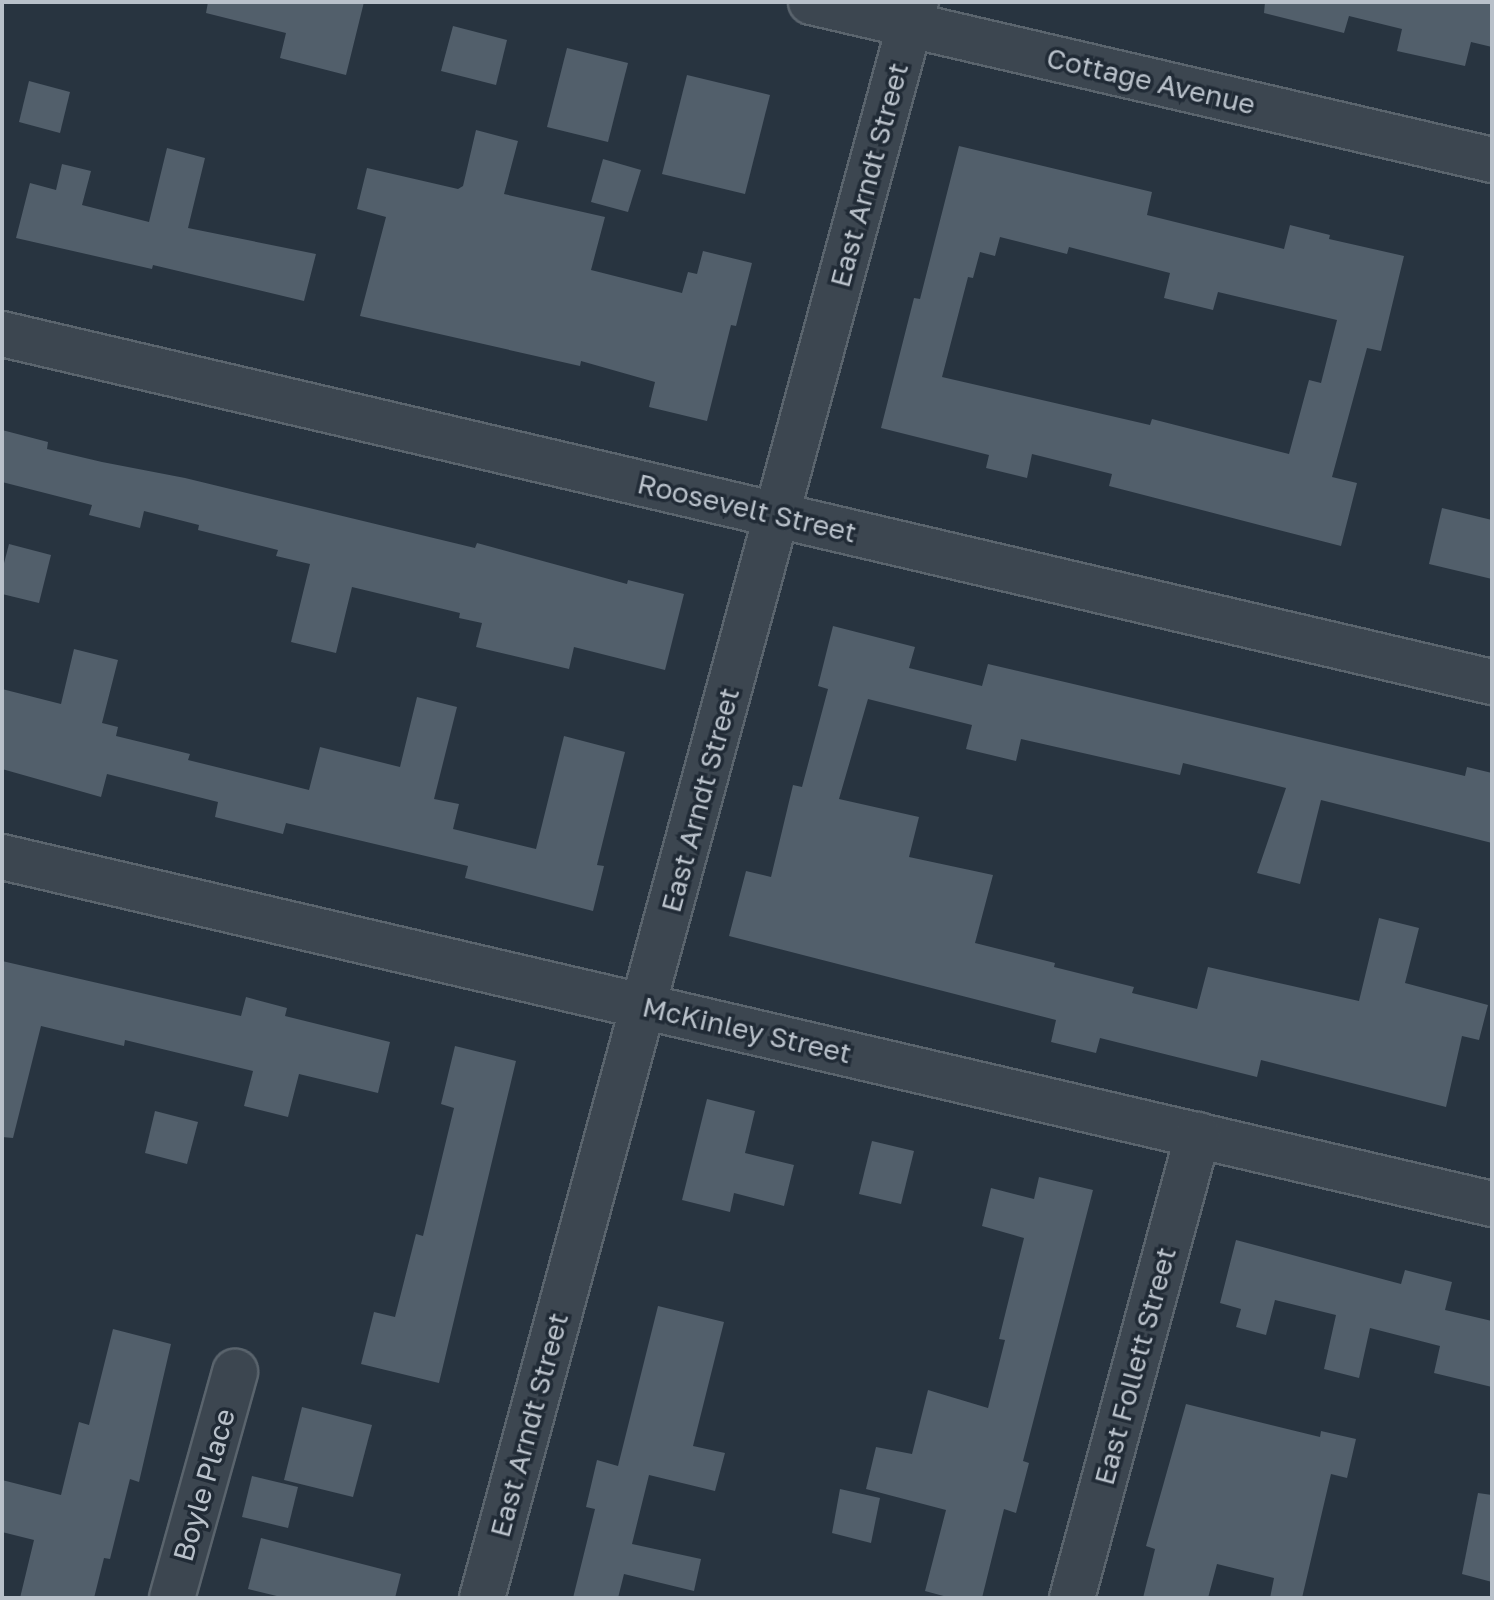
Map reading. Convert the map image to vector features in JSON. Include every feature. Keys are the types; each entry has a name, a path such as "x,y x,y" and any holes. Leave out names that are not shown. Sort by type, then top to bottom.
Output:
{"street":[{"name":"Cottage Avenue","path":"811,2 912,14 1492,160"},
{"name":"East Arndt Street","path":"482,1598 645,1007 912,14"},
{"name":"Roosevelt Street","path":"2,334 1492,682"},
{"name":"McKinley Street","path":"2,857 1492,1204"},
{"name":"East Follett Street","path":"1072,1598 1198,1135"},
{"name":"Boyle Place","path":"172,1598 235,1372"}],"building":[{"path":"208,2 364,2 346,75 280,58 286,33 206,13"},
{"path":"1265,2 1492,2 1492,47 1471,42 1465,66 1397,51 1402,29 1349,16 1344,33 1264,13"},
{"path":"453,26 507,40 496,85 441,71"},
{"path":"567,48 628,63 608,142 547,127"},
{"path":"687,75 770,95 745,194 662,174"},
{"path":"29,81 70,92 60,133 19,122"},
{"path":"476,130 518,141 504,194 605,217 591,270 682,293 688,272 697,274 703,251 752,263 736,326 731,325 707,421 649,407 655,382 581,361 580,366 360,316 386,217 357,209 367,168 458,189 463,186"},
{"path":"959,146 1152,192 1147,215 1284,249 1290,225 1330,235 1329,239 1404,256 1381,351 1367,348 1332,477 1357,483 1341,546 1109,486 1112,474 1032,454 1027,478 986,468 989,455 881,428 914,298 920,299","holes":["1000,237 1067,254 1069,247 1170,273 1164,298 1213,310 1218,292 1337,320 1321,383 1309,380 1289,454 1152,419 1150,425 942,377 968,277 973,278 980,252 995,256"]},
{"path":"167,148 205,158 188,228 316,254 304,301 153,265 152,269 16,238 30,183 56,190 62,164 91,171 82,205 149,222"},
{"path":"603,159 641,170 628,212 591,202"},
{"path":"2,430 48,442 47,449 185,478 475,548 477,543 627,584 628,580 684,594 665,670 574,647 569,669 476,647 482,623 459,618 460,613 352,587 336,653 291,642 310,564 276,556 278,550 198,530 199,525 144,511 140,528 89,515 92,505 2,482"},
{"path":"1442,508 1492,520 1492,579 1429,564"},
{"path":"9,544 51,555 39,603 2,594 2,571"},
{"path":"833,626 915,647 909,668 982,686 988,664 1465,776 1467,767 1492,773 1492,843 1321,800 1300,884 1257,873 1286,788 1183,763 1180,775 1021,739 1016,761 966,749 972,725 868,699 839,799 919,817 909,857 993,875 975,943 1055,963 1054,967 1134,987 1132,993 1197,1009 1208,967 1359,1001 1379,918 1419,928 1405,983 1488,1005 1479,1040 1462,1036 1446,1107 1261,1060 1257,1077 1100,1038 1096,1053 1051,1042 1056,1020 729,936 746,871 771,877 793,785 802,787 828,689 818,686"},
{"path":"74,649 118,660 102,723 118,727 116,736 190,754 188,760 309,790 320,747 400,767 417,697 457,707 434,799 459,804 453,829 536,849 564,736 625,752 597,865 604,866 593,911 465,878 468,866 286,823 283,834 215,817 218,802 107,774 101,797 2,769 2,689 61,704"},
{"path":"2,961 241,1016 246,997 287,1008 285,1016 390,1042 378,1093 299,1074 288,1117 244,1106 253,1071 125,1040 124,1046 41,1026 13,1138 2,1137"},
{"path":"455,1046 516,1061 439,1383 361,1364 374,1312 395,1317 416,1234 423,1236 454,1108 441,1104"},
{"path":"707,1099 755,1111 745,1153 794,1165 784,1206 734,1193 730,1212 682,1200"},
{"path":"155,1111 198,1122 187,1164 145,1153"},
{"path":"872,1141 914,1151 901,1204 859,1194"},
{"path":"1039,1177 1093,1190 1023,1461 1029,1463 1016,1513 1004,1509 982,1598 951,1598 925,1591 946,1510 866,1489 876,1447 912,1454 928,1390 988,1408 1005,1340 999,1339 1024,1238 982,1226 991,1188 1034,1199"},
{"path":"1236,1240 1401,1284 1405,1270 1452,1282 1445,1310 1492,1321 1492,1387 1434,1373 1440,1346 1370,1328 1359,1378 1324,1369 1336,1315 1275,1300 1266,1335 1236,1327 1241,1309 1220,1303"},
{"path":"658,1306 724,1322 693,1446 725,1453 715,1491 649,1475 632,1544 701,1559 694,1591 624,1574 618,1598 573,1598 595,1509 586,1507 597,1460 618,1466"},
{"path":"113,1329 171,1344 139,1482 130,1479 110,1559 104,1558 94,1598 20,1598 34,1540 2,1532 2,1480 61,1495 79,1422 89,1425"},
{"path":"1186,1404 1320,1437 1321,1431 1356,1439 1347,1478 1331,1474 1302,1598 1270,1598 1274,1578 1217,1564 1208,1598 1143,1598 1155,1549 1146,1546"},
{"path":"302,1407 372,1425 353,1497 284,1480"},
{"path":"252,1476 298,1487 288,1528 242,1517"},
{"path":"840,1489 880,1498 871,1543 832,1533"},
{"path":"1478,1493 1492,1495 1492,1582 1462,1574"},
{"path":"261,1538 401,1574 395,1598 285,1598 248,1589"}]}
